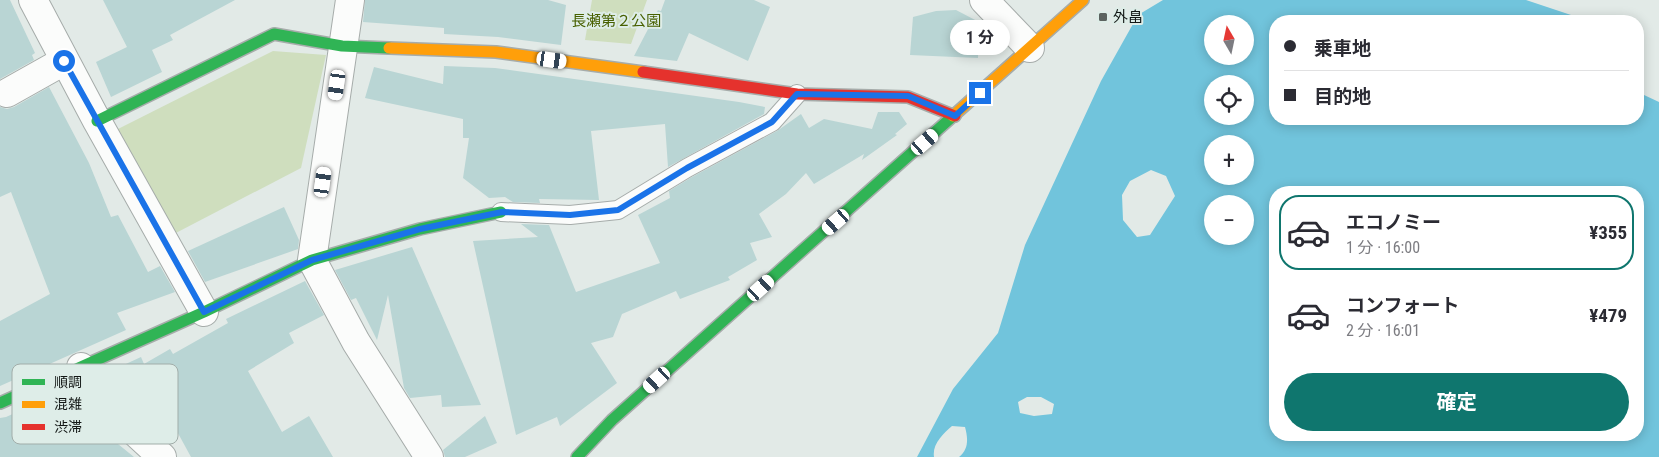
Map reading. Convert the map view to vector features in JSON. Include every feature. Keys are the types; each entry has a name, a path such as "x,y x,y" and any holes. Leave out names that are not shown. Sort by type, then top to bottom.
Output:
{"street":[{"path":"33,0 64,61 204,312"},
{"path":"350,0 312,260 356,342 429,457"},
{"path":"984,0 1030,48"},
{"path":"577,457 612,420 1083,0"},
{"path":"97,121 274,34 342,46 496,52 797,94 908,96 955,116"},
{"path":"7,93 64,61"},
{"path":"88,364 204,312 312,260 420,229 502,212"},
{"path":"0,403 12,398"},
{"path":"148,444 162,457"}],"lane":[{"path":"502,212 570,215 618,210 687,168 772,122 797,94"}],"green space":[{"name":"長瀬第２公園","path":"592,0 647,0 631,44 585,40"},
{"path":"273,51 326,55 301,168 172,235 112,132"}],"water":[{"path":"1163,0 1526,0 1571,15 1269,15 1269,125 1644,125 1644,95 1659,102 1659,457 959,457 966,447 966,431 965,427 952,426 936,444 934,457 917,457 953,389 998,333 1025,245 1101,81 1138,15","holes":["1151,170 1166,176 1175,196 1150,235 1137,237 1123,220 1122,195 1130,181","1027,397 1041,397 1054,404 1052,414 1034,416 1020,413 1018,402"]}],"building":[{"path":"0,0 10,0 35,53 32,55 34,60 0,79"},
{"path":"103,0 235,0 170,35 173,40 152,50 162,72 111,97 96,62 127,47"},
{"path":"365,0 548,0 566,5 561,45 498,37 444,34 444,28 363,22"},
{"path":"665,0 754,0 770,7 748,61 689,33 677,61 634,56 658,10 661,11"},
{"path":"956,10 979,22 978,58 910,55 913,17 936,11"},
{"path":"444,66 495,68 765,107 764,114 668,167 665,124 591,131 599,200 539,199 540,203 513,202 505,197 489,198 463,178 469,138 463,138 463,119 365,98 374,67 443,84"},
{"path":"49,87 89,163 111,217 118,215 148,272 160,266 175,292 117,313 126,330 50,364 12,364 12,381 0,386 0,321 50,294 11,192 0,197 0,107 7,109"},
{"path":"878,112 899,112 907,124 895,134 897,135 862,160 864,154 814,184 806,173 786,194 759,214 772,237 750,243 757,260 728,277 730,280 680,299 676,291 622,314 613,337 591,343 617,383 560,426 557,417 516,435 473,241 538,237 521,224 549,225 576,292 660,263 638,215 670,198 669,191 692,177 777,131 801,114 809,128 824,119 872,129"},
{"path":"284,207 299,240 298,249 205,282 188,251"},
{"path":"412,247 481,405 442,407 441,395 410,398 404,388 388,295 377,340 356,298 351,300 335,270"},
{"path":"305,281 324,315 289,333 294,343 248,371 282,432 309,416 333,457 191,457 178,433 178,364 144,364 170,349 173,354 228,323 226,319"},
{"path":"141,357 144,364 126,364"},
{"path":"12,414 12,444 118,444 134,457 0,457 0,418"},
{"path":"485,416 497,443 465,457 445,457 443,450"}],"traffic: fast":[{"path":"97,121 274,34 342,46 389,48"},
{"path":"577,457 612,420 953,116"},
{"path":"87,364 204,312 312,260 420,229 501,212"},
{"path":"0,403 12,398"}],"traffic: slow":[{"path":"953,116 1083,0"},
{"path":"389,48 496,52 643,72"}],"traffic: jam":[{"path":"643,72 797,94 908,97 955,116"}],"place":[{"name":"外畠","path":"1103,17"}],"route":[{"path":"64,61 204,312 312,260 420,229 502,212 570,215 618,210 687,168 772,122 797,94 908,96 955,116 980,93"}]}
